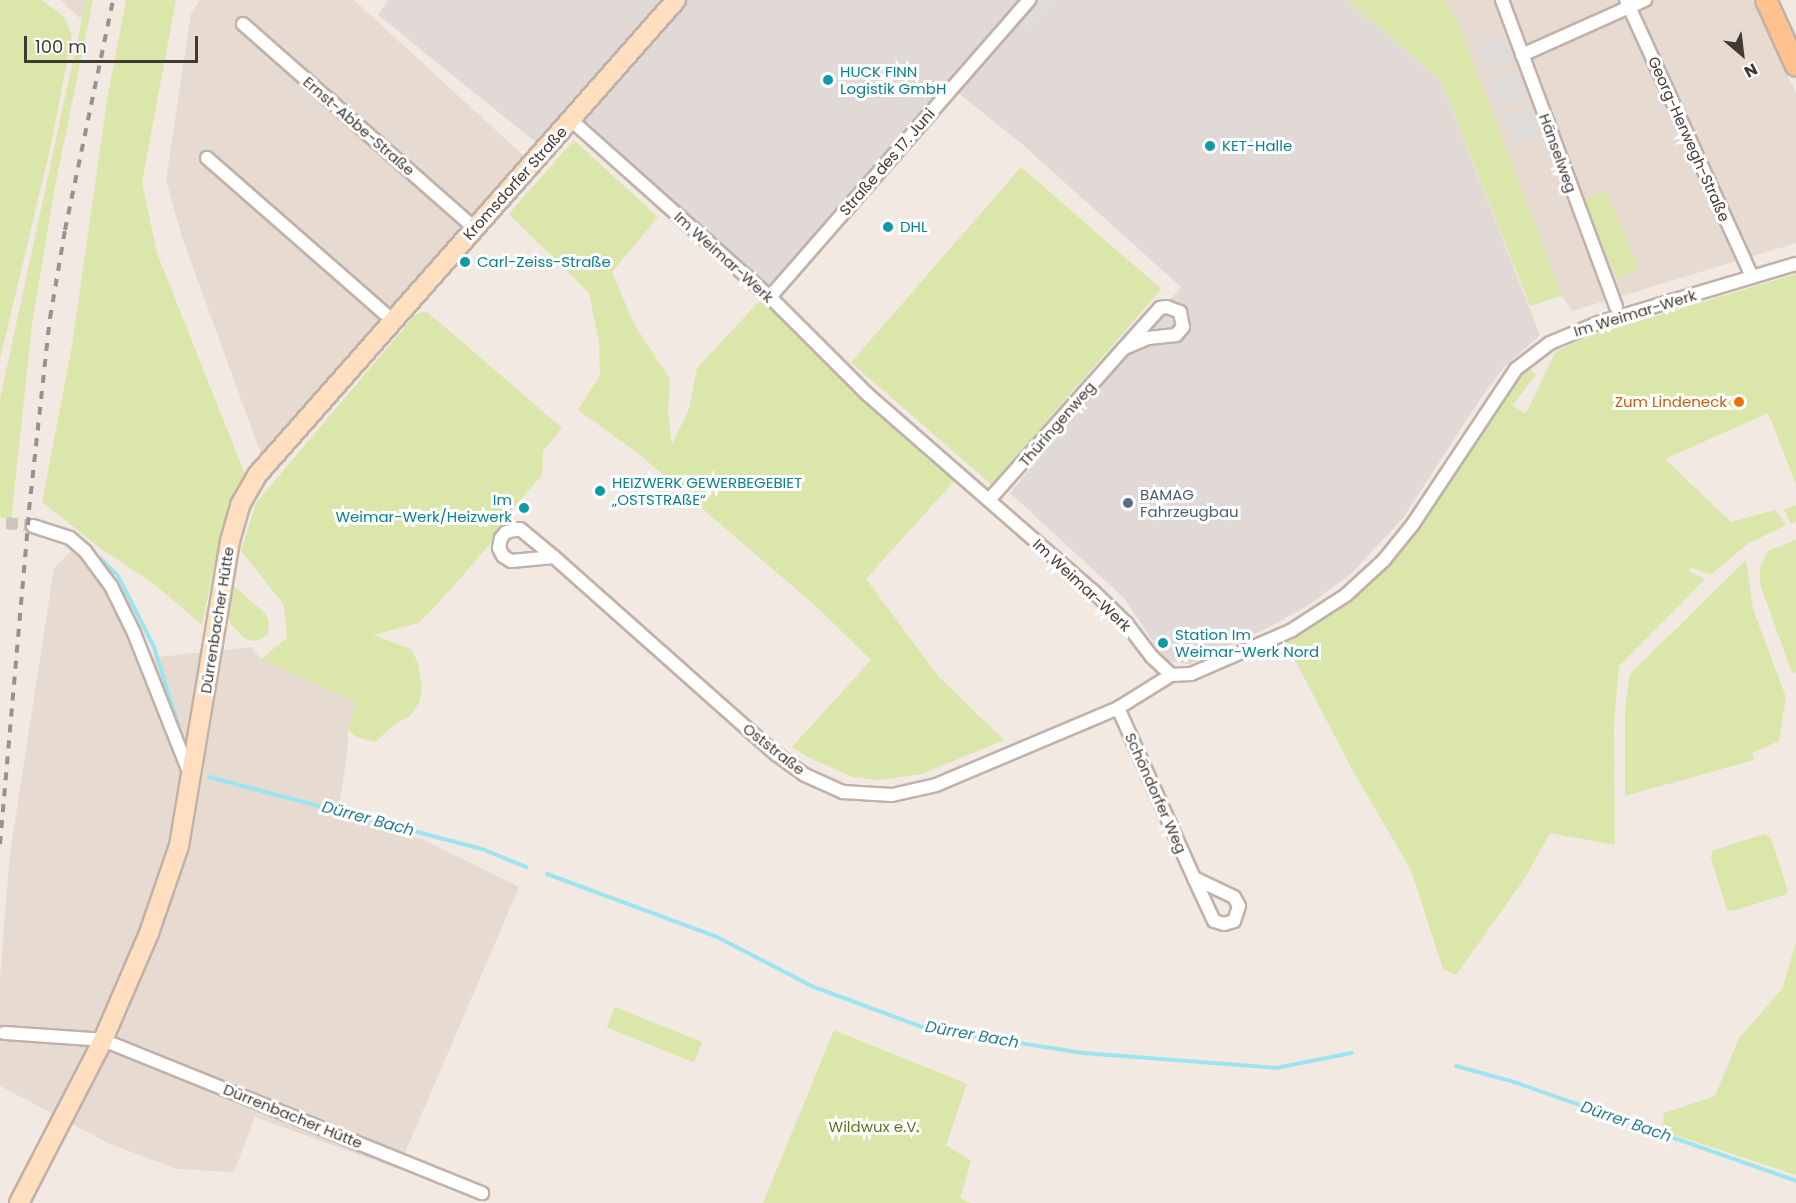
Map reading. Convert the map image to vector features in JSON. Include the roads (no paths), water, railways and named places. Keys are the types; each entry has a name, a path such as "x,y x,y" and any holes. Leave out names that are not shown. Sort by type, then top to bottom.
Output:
{"main road":[{"path":"1766,0 1796,66"}],"street":[{"name":"Kromsdorfer Straße","path":"258,474 676,0"},
{"name":"Straße des 17. Juni","path":"770,297 1029,0"},
{"name":"Hänselweg","path":"1502,0 1616,306"},
{"path":"1522,55 1628,4 1645,0"},
{"name":"Georg-Herwegh-Straße","path":"1628,4 1752,277"},
{"name":"Ernst-Abbe-Straße","path":"243,24 474,228"},
{"name":"Im Weimar-Werk","path":"571,120 770,297 867,394 1092,590 1126,623 1152,657 1171,675 1191,674 1292,630 1346,595 1384,560 1413,524 1516,369 1550,343 1588,327 1796,264"},
{"path":"207,158 392,320"},
{"name":"Thüringenweg","path":"989,500 1124,348 1160,308 1167,307 1180,312 1183,327 1176,335 1140,340 1124,348"},
{"name":"Dürrenbacher Hütte","path":"19,1203 103,1040 149,933 179,846 230,541 240,505 258,474"},
{"path":"33,526 70,538 86,551 111,586 134,633 187,768 192,772"},
{"name":"Oststraße","path":"554,558 776,754 805,775 843,792 892,795 936,785 1118,708 1171,675"},
{"name":"Schöndorfer Weg","path":"1118,708 1194,878"},
{"name":"Dürrenbacher Hütte","path":"4,1033 103,1040 482,1193"}],"waterway":[{"name":"Dürrer Bach","path":"100,558 118,576 154,647 183,741"},
{"name":"Dürrer Bach","path":"209,777 482,849 526,867"},
{"name":"Dürrer Bach","path":"547,874 715,936 814,987 925,1028 1083,1053 1276,1068 1352,1053"},
{"name":"Dürrer Bach","path":"1456,1066 1514,1082 1796,1181"}],"tunnel":[{"path":"6,523 33,526"}],"railway":[{"path":"0,844 29,510 50,318 65,230 113,0"}],"place":[{"name":"HUCK FINN Logistik GmbH","path":"828,80"},
{"name":"KET-Halle","path":"1210,146"},
{"name":"DHL","path":"888,227"},
{"name":"Carl-Zeiss-Straße","path":"465,262"},
{"name":"Zum Lindeneck","path":"1739,402"},
{"name":"HEIZWERK GEWERBEGEBIET „OSTSTRAßE“","path":"600,491"},
{"name":"BAMAG Fahrzeugbau","path":"1128,503"},
{"name":"Im Weimar-Werk/Heizwerk","path":"524,508"},
{"name":"Station Im Weimar-Werk Nord","path":"1163,643"}],"park label":[{"name":"Wildwux e.V.","path":"874,1127"}]}
